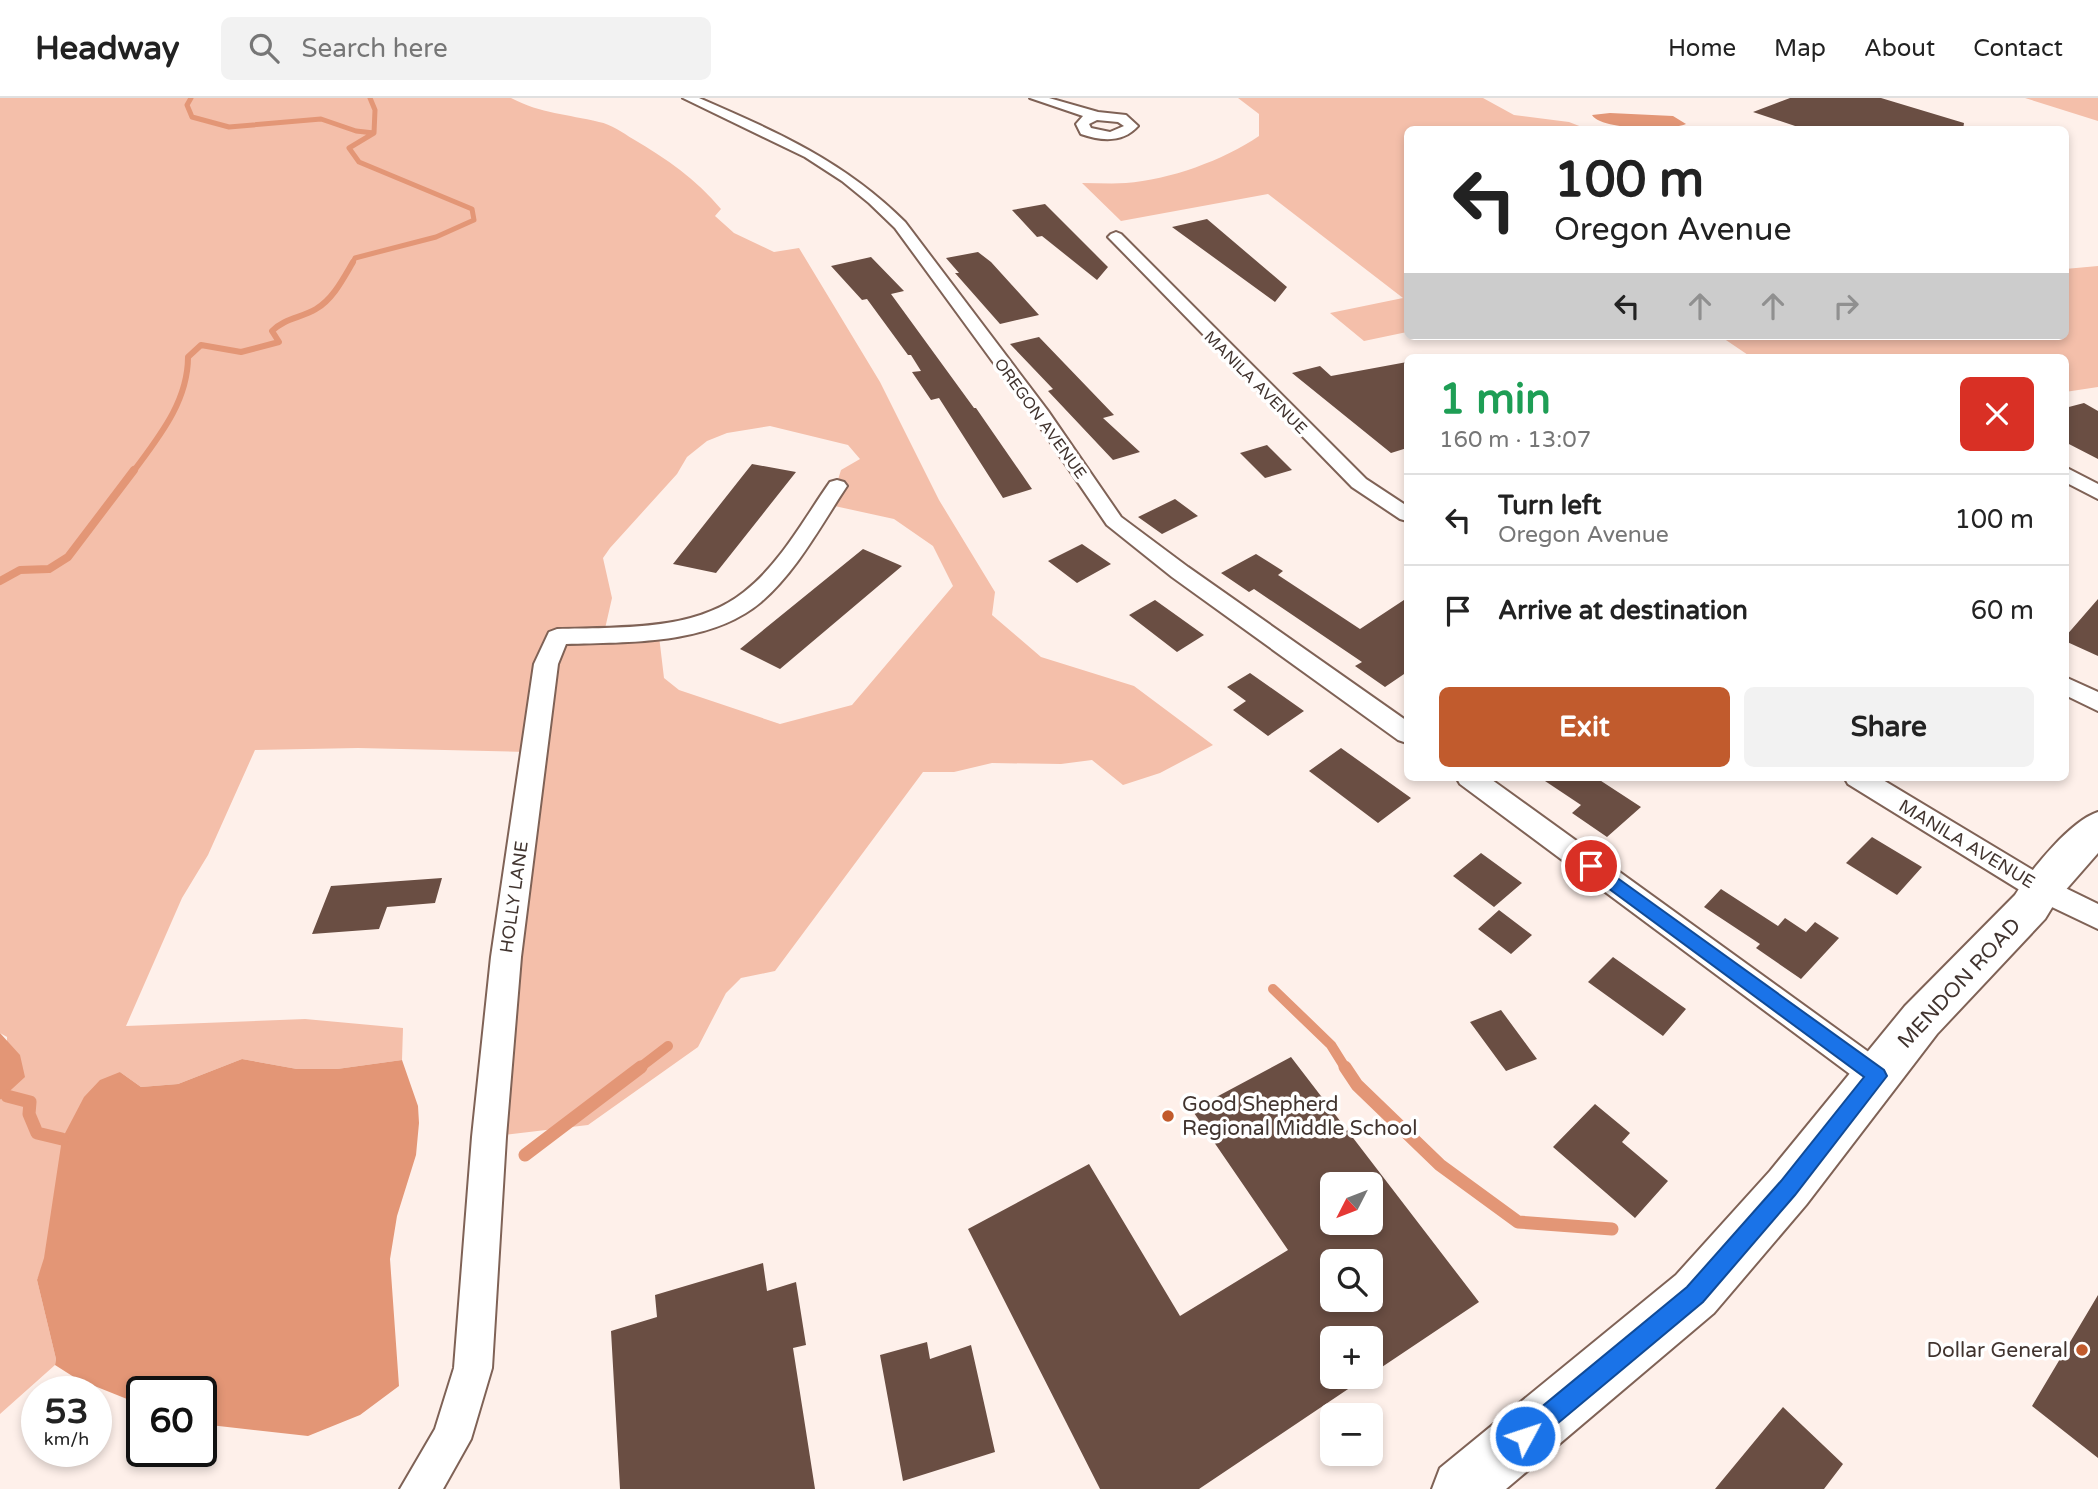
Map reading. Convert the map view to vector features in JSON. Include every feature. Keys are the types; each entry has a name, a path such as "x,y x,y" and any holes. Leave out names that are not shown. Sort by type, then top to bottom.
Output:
{"main road":[{"name":"MENDON ROAD","path":"1461,1489 1695,1294 1788,1188 1921,1020 2030,907 2041,889 2098,827"}],"street":[{"name":"OREGON AVENUE","path":"688,98 810,155 846,177 872,198 900,225 1041,415 1114,521 1180,572 1404,732"},
{"path":"1036,98 1097,116"},
{"name":"MANILA AVENUE","path":"1116,237 1319,445 1359,483 1404,513"},
{"path":"2069,475 2098,493"},
{"name":"HOLLY LANE","path":"419,1489 451,1439 473,1368 489,1137 506,957 546,664 557,638 657,631 709,620 741,606 763,587 836,486"},
{"path":"2069,687 2098,702"},
{"path":"1474,781 1877,1076"},
{"name":"MANILA AVENUE","path":"1864,781 2041,889 2098,917"}],"shaded area":[{"path":"0,98 511,98 544,111 612,127 658,154 691,179 721,209 715,216 734,233 774,252 799,248 880,382 939,500 995,592 992,615 1041,657 1134,686 1213,745 1160,773 1123,785 1092,760 1061,764 992,763 954,772 923,772 775,971 741,978 726,993 698,1047 588,1125 487,1137 527,752 358,748 255,750 208,855 182,898 126,1026 305,1019 403,1028 402,1060 337,1069 297,1069 242,1059 178,1084 141,1087 120,1072 37,1280 56,1359 55,1365 43,1376 21,1376 21,1395 0,1414 0,1100 7,1096 7,1037 0,1033","holes":["770,426 848,445 860,459 841,470 830,505 894,519 933,546 953,586 852,705 780,724 679,690 664,678 659,636 604,633 612,598 603,558 677,474 687,457 707,441 727,433"]},
{"path":"1238,98 1483,98 1514,115 1569,122 1579,126 1404,126 1404,333 1364,341 1330,313 1403,298 1268,194 1121,221 1082,183 1143,181 1213,161 1259,136 1259,114"},
{"path":"2025,98 2098,98 2098,121"},
{"path":"1610,113 1673,116 1686,124 1621,126 1608,124 1592,115"},
{"path":"2098,266 2098,387 2069,391 2069,354 1747,354 1726,340 2069,340 2069,269"},
{"path":"0,1033 20,1055 25,1077 0,1100"},
{"path":"242,1059 297,1069 337,1069 402,1060 418,1106 419,1123 416,1155 397,1216 390,1259 399,1386 360,1415 308,1436 217,1426 217,1376 126,1376 126,1399 112,1393 112,1376 72,1376 55,1365 56,1359 37,1280 44,1258 62,1139 84,1097 100,1080 120,1072 141,1087 178,1084"}],"building":[{"path":"1790,98 1881,98 1964,123 1964,126 1795,126 1753,112"},
{"path":"1045,204 1108,267 1097,280 1042,236 1037,237 1012,210"},
{"path":"1207,219 1287,287 1275,302 1172,227"},
{"path":"978,252 991,262 1039,315 1000,324 955,273 959,273 946,258"},
{"path":"871,257 904,291 891,294 1032,489 1003,498 939,398 931,400 912,372 921,371 911,355 908,355 867,299 862,300 831,266"},
{"path":"1039,337 1114,415 1103,418 1140,452 1113,460 1048,391 1053,389 1010,344"},
{"path":"1404,363 1404,449 1391,453 1292,373 1320,366 1331,376"},
{"path":"2084,403 2098,411 2098,459 2069,444 2069,407"},
{"path":"1267,445 1292,470 1265,478 1240,453"},
{"path":"752,464 796,472 716,573 673,564"},
{"path":"1175,499 1198,516 1162,534 1138,517"},
{"path":"1082,544 1111,564 1077,583 1048,561"},
{"path":"863,549 902,566 780,669 740,649"},
{"path":"1256,554 1283,571 1278,575 1360,629 1404,600 1404,674 1385,687 1355,666 1362,662 1254,589 1249,592 1221,573"},
{"path":"2098,599 2098,656 2069,643 2069,632"},
{"path":"1155,600 1204,635 1177,652 1129,615"},
{"path":"1250,673 1304,711 1268,736 1233,710 1246,701 1227,687"},
{"path":"1341,748 1411,798 1378,823 1309,771"},
{"path":"1545,781 1601,781 1641,807 1607,837 1572,813 1581,805"},
{"path":"1872,837 1922,867 1897,895 1846,863"},
{"path":"1481,853 1522,883 1494,907 1453,876"},
{"path":"442,878 435,903 387,907 379,929 312,934 331,886"},
{"path":"1721,889 1778,926 1785,918 1806,932 1815,922 1839,938 1801,979 1756,948 1760,944 1704,907"},
{"path":"1499,910 1532,935 1511,954 1478,929"},
{"path":"1613,957 1686,1009 1663,1036 1588,982"},
{"path":"1501,1010 1537,1059 1506,1071 1470,1022"},
{"name":"Good Shepherd Regional Middle School","path":"1291,1057 1379,1172 1320,1172 1320,1236 1382,1236 1383,1177 1479,1302 1383,1366 1383,1326 1320,1326 1320,1389 1348,1389 1327,1403 1320,1403 1320,1408 1199,1489 1100,1489 968,1229 1089,1164 1180,1316 1288,1250 1192,1110"},
{"path":"1595,1104 1630,1133 1622,1142 1668,1181 1635,1218 1553,1147"},
{"path":"763,1263 767,1291 796,1282 806,1345 793,1348 815,1489 620,1489 611,1331 657,1317 655,1295"},
{"name":"Dollar General","path":"2098,1295 2098,1458 2032,1406"},
{"path":"927,1342 930,1359 971,1345 995,1452 903,1481 880,1355"},
{"path":"1783,1407 1843,1464 1824,1489 1715,1489"}],"waterway":[{"path":"191,98 187,105 192,117 229,127 321,119 356,131 374,133"},
{"path":"370,98 375,110 374,133"},
{"path":"353,262 355,258 436,237 474,220 472,209 359,162 349,148 374,133"},
{"path":"133,472 170,419 183,389 188,357 201,345 241,352 279,342 272,331 282,323 310,312 328,300 353,262"},
{"path":"0,581 20,570 49,569 68,557 134,470"},
{"path":"1273,989 1331,1045 1346,1069"},
{"path":"638,1069 668,1046"},
{"path":"525,1155 641,1067"},
{"path":"1345,1067 1357,1085 1440,1165 1518,1222 1612,1229"},
{"path":"7,1096 30,1102 29,1114 37,1133 62,1139"}],"place":[{"name":"Good Shepherd Regional Middle School","path":"1168,1116"},
{"name":"Dollar General","path":"2082,1350"}],"route":[{"path":"1525,1436 1695,1294 1788,1188 1877,1076 1591,866"}]}
